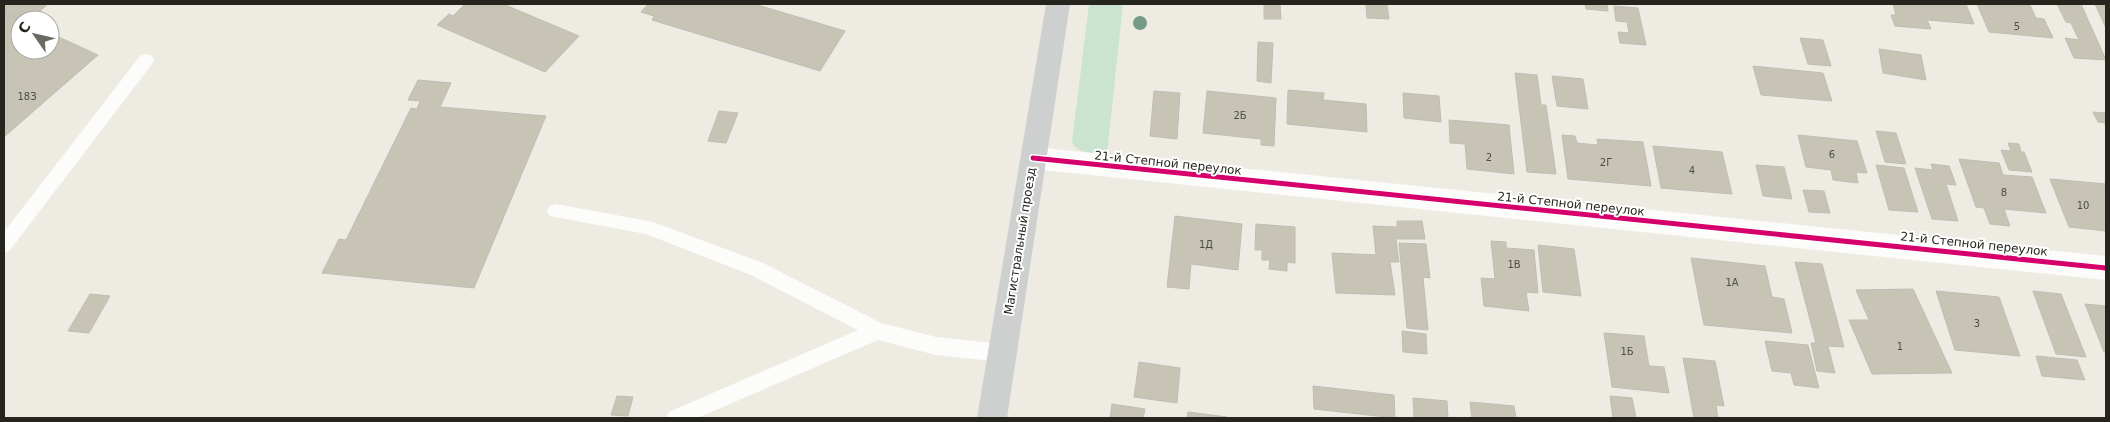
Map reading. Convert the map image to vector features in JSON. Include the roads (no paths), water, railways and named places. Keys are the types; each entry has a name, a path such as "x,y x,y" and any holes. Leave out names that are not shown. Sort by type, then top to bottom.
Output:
{"main road":[{"name":"Магистральный проезд","path":"992,418 1058,4"}],"street":[{"name":"21-й Степной переулок","path":"1033,158 2106,268"}],"lane":[{"path":"4,245 146,60"},
{"path":"556,211 647,227 756,270 877,331 936,346 1002,353"},
{"path":"676,418 877,331"}]}
